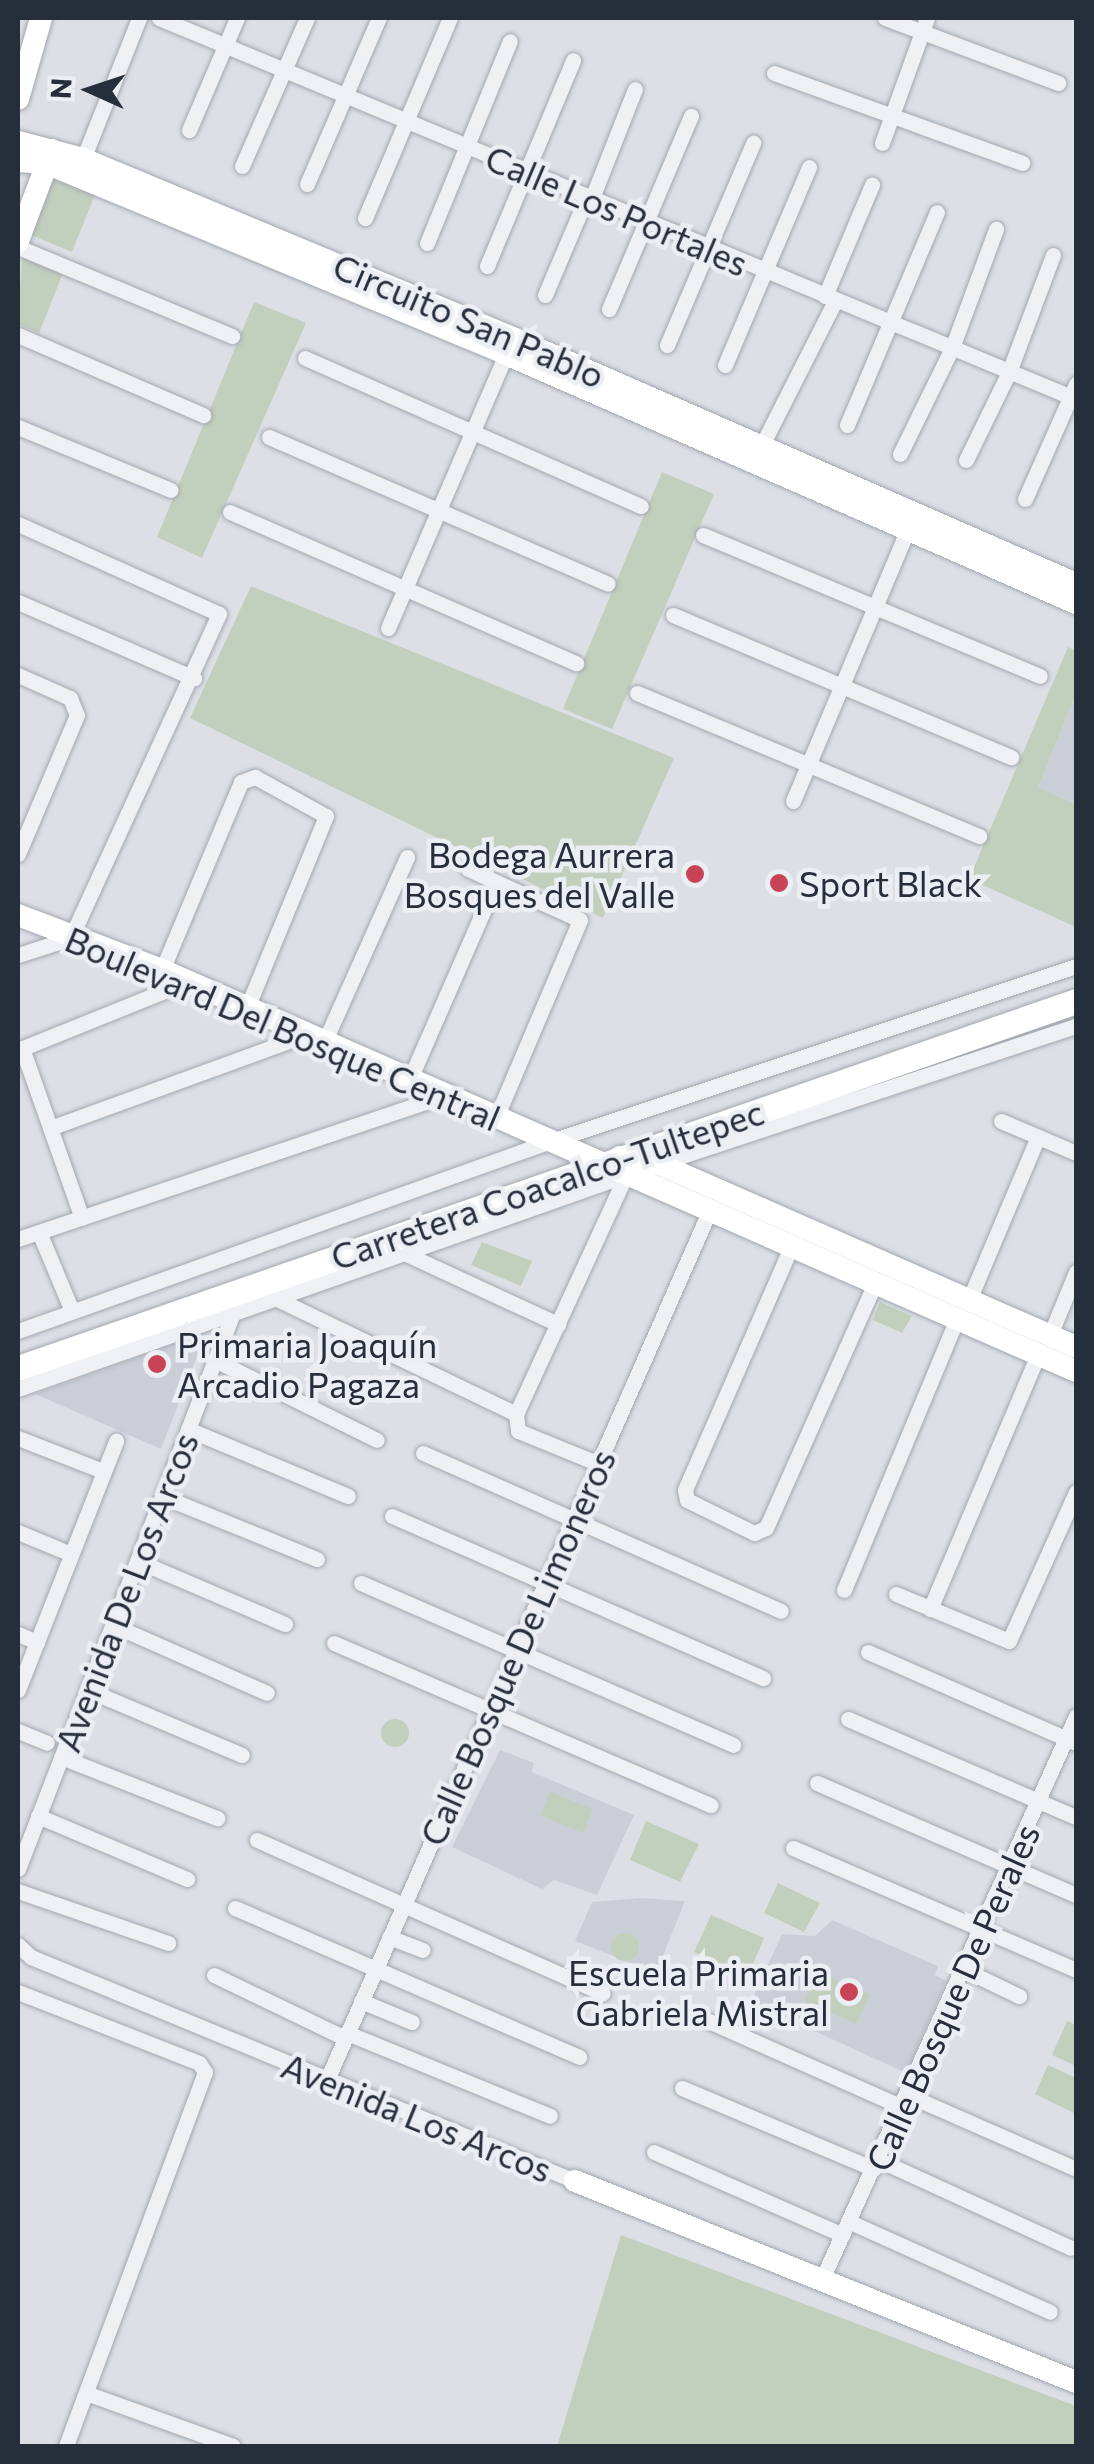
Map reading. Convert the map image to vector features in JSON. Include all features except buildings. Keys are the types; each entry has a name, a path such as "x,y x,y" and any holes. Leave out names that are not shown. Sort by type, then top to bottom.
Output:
{"main road":[{"name":"Carretera Coacalco-Tultepec","path":"18,1350 607,1161 1076,983"},
{"name":"Carretera Coacalco-Tultepec","path":"18,1368 1076,1001"}],"street":[{"path":"18,99 40,18"},
{"path":"83,159 139,18"},
{"name":"Calle Los Portales","path":"159,18 764,273 891,321 1009,372 1075,393"},
{"path":"189,130 237,18"},
{"path":"242,166 306,18"},
{"path":"306,184 379,18"},
{"path":"365,218 450,18"},
{"path":"885,18 925,24 1058,83"},
{"path":"882,143 925,24"},
{"path":"427,243 510,41"},
{"path":"487,266 573,60"},
{"path":"774,72 1022,163"},
{"path":"545,295 635,89"},
{"path":"609,309 691,116"},
{"path":"666,345 753,144"},
{"name":"Circuito San Pablo","path":"20,155 83,159 509,346"},
{"path":"49,156 18,244 232,336"},
{"name":"Circuito San Pablo","path":"49,156 912,518"},
{"path":"725,364 809,167"},
{"path":"763,443 830,298 872,185"},
{"path":"847,425 938,212"},
{"path":"900,454 952,348 996,229"},
{"path":"966,460 1009,372 1053,256"},
{"path":"18,335 203,415"},
{"path":"388,628 509,346"},
{"path":"305,358 641,506"},
{"name":"Circuito San Pablo","path":"604,386 763,443 912,518"},
{"path":"1025,498 1075,393"},
{"path":"18,428 170,490"},
{"path":"269,437 608,584"},
{"path":"230,512 576,663"},
{"path":"794,801 912,518 1033,573 1076,602"},
{"path":"18,524 219,614 194,678 72,938 18,955"},
{"path":"704,535 1040,676"},
{"path":"1033,573 1076,584"},
{"path":"18,602 194,678"},
{"path":"673,615 1011,757"},
{"path":"18,675 70,698 77,715 18,854"},
{"path":"637,693 979,836"},
{"path":"162,970 241,782 255,777 326,816 246,1008"},
{"path":"50,1128 314,1040 406,857"},
{"path":"468,870 580,920 496,1118"},
{"path":"410,1081 496,882"},
{"name":"Boulevard Del Bosque Central","path":"18,915 162,970 441,1097 548,1142 607,1161 708,1212 874,1282 963,1309"},
{"path":"18,1330 548,1142 1076,966"},
{"path":"82,1218 20,1049 186,982"},
{"path":"659,1164 1076,1026"},
{"path":"18,1239 441,1097"},
{"path":"1001,1121 1076,1153"},
{"path":"844,1590 1038,1137"},
{"path":"18,1389 404,1253 607,1161"},
{"path":"597,1464 518,1431 516,1414 558,1324 607,1161"},
{"name":"Boulevard Del Bosque Central","path":"607,1161 659,1164 760,1207 963,1309 1044,1345 1076,1371"},
{"path":"751,1230 760,1207"},
{"name":"Calle Bosque De Limoneros","path":"326,2082 708,1212"},
{"path":"39,1232 72,1311"},
{"path":"791,1247 685,1490 688,1500 754,1533 766,1528 874,1282"},
{"path":"404,1253 558,1324"},
{"path":"930,1609 1076,1272"},
{"path":"274,1297 516,1414"},
{"name":"Avenida De Los Arcos","path":"18,1869 233,1314"},
{"name":"Boulevard Del Bosque Central","path":"1044,1345 1076,1347"},
{"path":"217,1361 376,1440"},
{"path":"190,1430 348,1496"},
{"path":"18,1438 103,1471"},
{"path":"18,1690 116,1440"},
{"path":"423,1452 781,1612"},
{"path":"896,1594 1009,1641 1076,1492"},
{"path":"164,1496 318,1559"},
{"path":"392,1516 763,1678"},
{"path":"18,1532 71,1554"},
{"path":"138,1562 285,1624"},
{"path":"360,1583 733,1745"},
{"path":"114,1624 267,1693"},
{"path":"18,1634 36,1642"},
{"path":"334,1643 711,1806"},
{"path":"868,1652 1072,1740"},
{"path":"88,1690 242,1755"},
{"name":"Calle Bosque De Perales","path":"824,2278 908,2102 1040,1802 1072,1740 1076,1716"},
{"path":"848,1719 1076,1817"},
{"path":"18,1730 47,1743"},
{"path":"62,1757 217,1818"},
{"path":"817,1783 1076,1895"},
{"path":"38,1816 187,1880"},
{"path":"257,1840 402,1908 603,1993"},
{"path":"793,1848 1076,1970"},
{"path":"18,1890 168,1943"},
{"path":"235,1908 579,2057"},
{"path":"389,1937 423,1950"},
{"name":"Avenida Los Arcos","path":"18,1945 31,1957 326,2082 1076,2382"},
{"path":"967,1971 1019,1996"},
{"path":"214,1975 346,2035 550,2116"},
{"path":"18,1992 199,2063 201,2091 66,2446"},
{"path":"361,2001 412,2022"},
{"path":"706,2020 1076,2169"},
{"path":"682,2088 877,2164 1071,2248"},
{"path":"654,2152 1050,2312"},
{"path":"86,2393 233,2446"}],"shaded area":[{"path":"1076,694 1076,804 1038,787"},
{"name":"Primaria Joaquín Arcadio Pagaza","path":"206,1333 161,1449 35,1394"},
{"path":"500,1750 534,1763 532,1772 634,1815 597,1895 554,1880 542,1889 452,1847"},
{"path":"641,1898 685,1901 656,1973 575,1941 592,1902"},
{"name":"Escuela Primaria Gabriela Mistral","path":"832,1920 938,1966 935,1975 946,1981 906,2073 751,2002 782,1934 815,1936"}],"green space":[{"path":"55,176 96,192 72,252 31,235"},
{"path":"22,257 63,273 39,333 18,324"},
{"path":"254,302 306,323 202,558 157,537"},
{"path":"662,472 714,494 612,729 563,709"},
{"path":"251,586 674,758 603,918 190,718"},
{"path":"1068,647 1076,651 1076,694 1038,787 1076,804 1076,927 969,879"},
{"path":"482,1242 532,1261 521,1286 471,1265"},
{"path":"880,1302 912,1316 902,1333 873,1320"},
{"path":"395,1719 405,1723 409,1733 405,1743 395,1747 385,1743 381,1733 385,1723"},
{"path":"550,1792 593,1809 583,1833 540,1815"},
{"path":"646,1821 699,1844 680,1882 630,1860"},
{"path":"778,1883 820,1903 804,1932 764,1913"},
{"path":"711,1915 764,1938 748,1976 694,1952"},
{"path":"625,1933 635,1937 639,1947 635,1957 625,1961 615,1957 611,1947 615,1937"},
{"path":"818,1972 869,1994 857,2024 805,2002"},
{"path":"1067,2021 1076,2025 1076,2066 1052,2055"},
{"path":"1048,2065 1076,2078 1076,2114 1035,2094"},
{"path":"621,2235 1076,2406 1076,2446 557,2446"}],"place":[{"name":"Bodega Aurrera Bosques del Valle","path":"695,874"},
{"name":"Sport Black","path":"779,883"},
{"name":"Primaria Joaquín Arcadio Pagaza","path":"157,1364"},
{"name":"Escuela Primaria Gabriela Mistral","path":"849,1992"}]}
